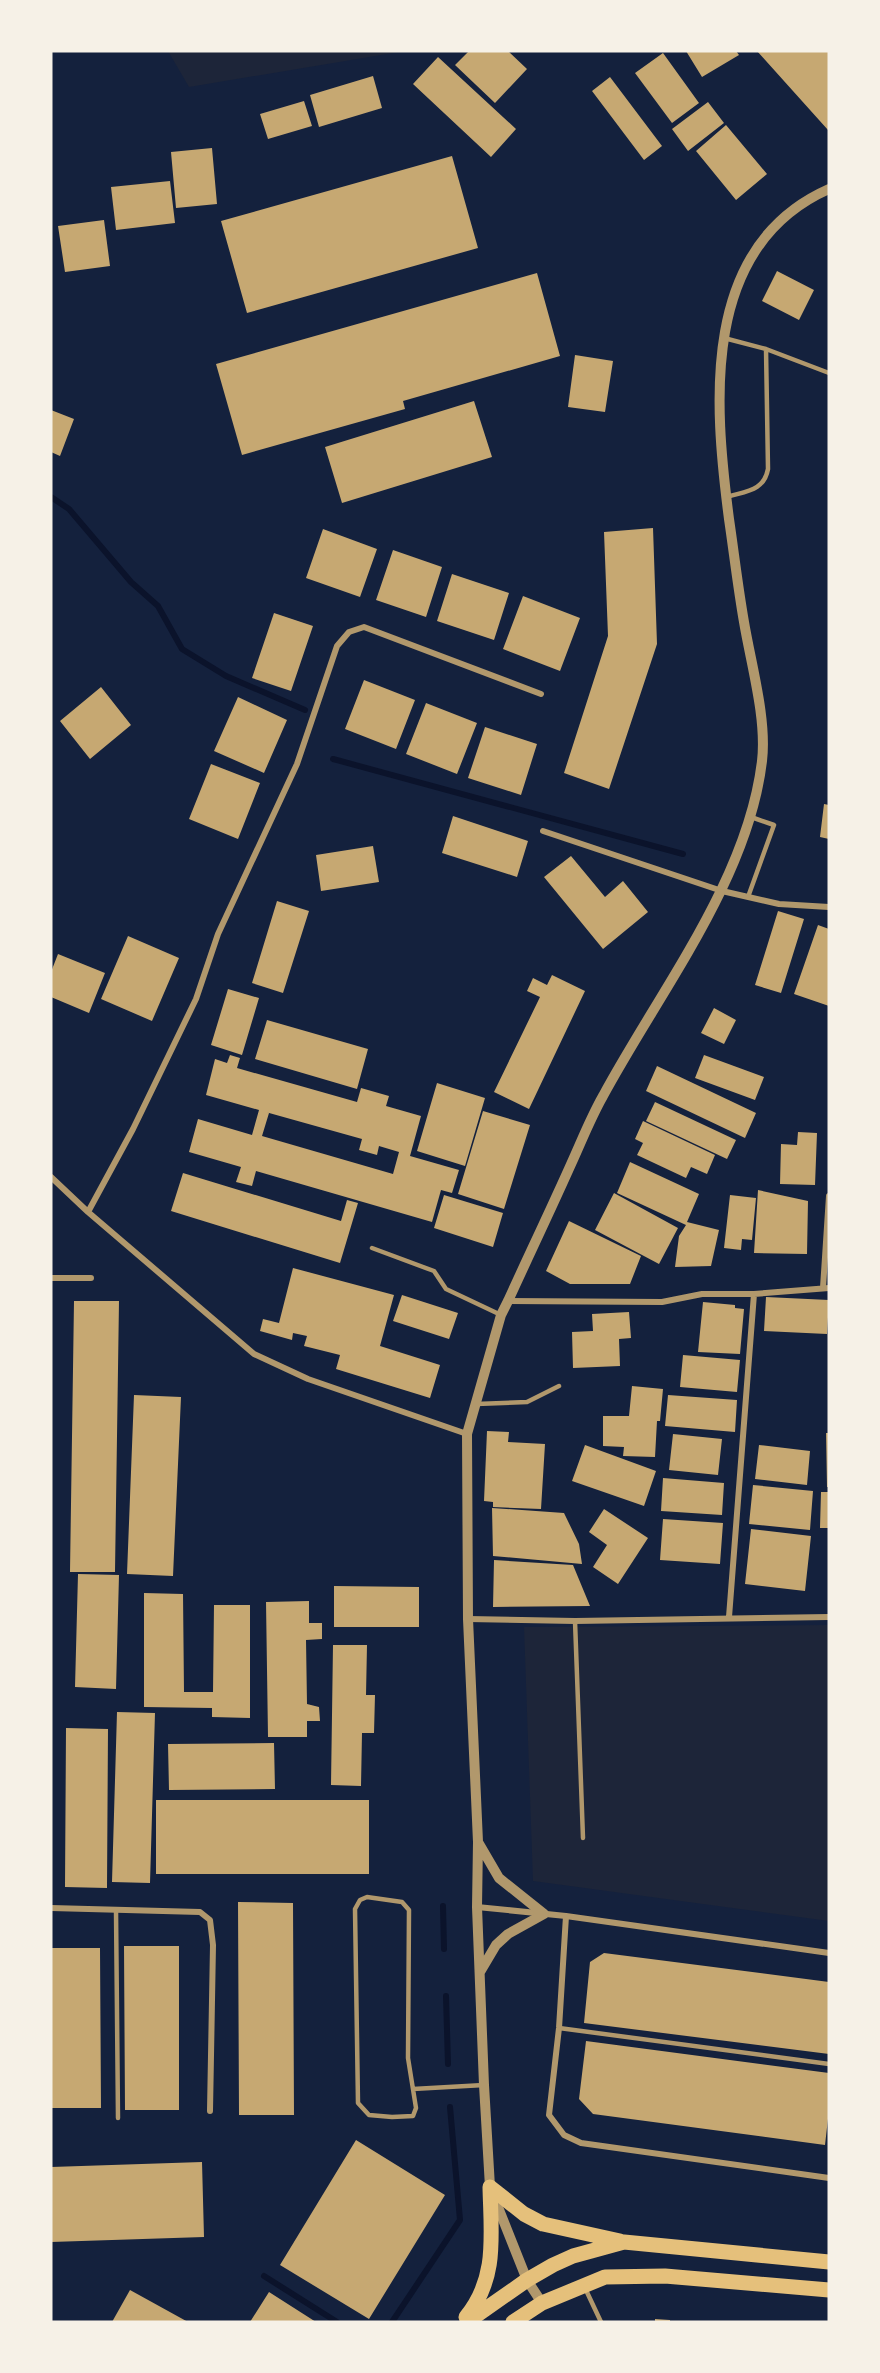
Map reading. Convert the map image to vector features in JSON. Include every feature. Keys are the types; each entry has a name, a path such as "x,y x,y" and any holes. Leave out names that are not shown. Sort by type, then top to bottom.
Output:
{"main road":[{"path":"490,2187 524,2214 543,2224 624,2242 829,2262"},
{"path":"464,2322 477,2304 489,2276 490,2187"},
{"path":"464,2322 527,2280 573,2256 624,2242"},
{"path":"513,2322 542,2303 605,2277 665,2276 829,2290"}],"street":[{"path":"542,2303 527,2280 490,2187 477,1907 478,1842 468,1618 467,1434 501,1315 602,1098 722,891 751,817 762,759 759,702 743,620 722,466 722,338 730,303 745,266 754,252 789,211 829,189"},
{"path":"88,1212 133,1129 196,999 218,934 297,764 337,646 349,632 364,627 541,694"},
{"path":"543,831 722,891 779,904 829,908"},
{"path":"52,1178 88,1212 254,1354 308,1379 467,1434"},
{"path":"508,1301 662,1302 702,1294 754,1294 826,1288 829,1196"},
{"path":"51,1278 91,1278"},
{"path":"729,1617 754,1294"},
{"path":"468,1618 575,1621 829,1617"},
{"path":"478,1842 500,1878 544,1914"},
{"path":"477,1907 566,1916 829,1953"},
{"path":"51,1908 200,1912 210,1920 213,1945 210,2110"},
{"path":"480,1972 496,1945 508,1934 544,1914"},
{"path":"566,1916 559,2028 549,2115 564,2134 581,2143 829,2178"}],"lane":[{"path":"722,338 766,349 829,373"},
{"path":"726,497 757,488 766,479 768,469 766,349"},
{"path":"748,897 774,825 751,817"},
{"path":"372,1248 434,1271 446,1289 501,1315"},
{"path":"476,1404 527,1402 559,1386"},
{"path":"575,1621 583,1838"},
{"path":"367,1897 402,1902 409,1910 408,2058 413,2090 416,2108 413,2116 369,2115 358,2103 355,1909 360,1900 367,1897"},
{"path":"116,1910 118,2118"},
{"path":"559,2028 829,2064"},
{"path":"413,2090 484,2085"},
{"path":"584,2286 601,2322"}],"shaded area":[{"path":"168,51 405,51 189,87"},
{"path":"829,1625 829,1921 533,1881 524,1627"}],"building":[{"path":"469,51 508,51 527,69 495,103 455,65"},
{"path":"686,51 736,51 739,55 702,77"},
{"path":"757,51 829,51 828,130"},
{"path":"663,53 699,103 672,123 635,73"},
{"path":"438,57 516,129 491,157 413,84"},
{"path":"373,76 382,108 319,127 310,95"},
{"path":"610,77 662,146 644,160 592,91"},
{"path":"304,101 312,126 268,139 260,114"},
{"path":"708,102 724,123 688,151 672,129"},
{"path":"726,125 767,174 736,200 696,151"},
{"path":"212,148 217,204 176,208 171,152"},
{"path":"452,156 478,248 247,313 221,221"},
{"path":"170,181 175,223 116,230 111,187"},
{"path":"104,220 110,266 65,272 58,226"},
{"path":"777,271 814,290 799,320 762,301"},
{"path":"537,273 560,356 403,401 405,409 242,455 216,364"},
{"path":"575,355 613,361 605,412 568,407"},
{"path":"474,401 492,457 342,503 325,447"},
{"path":"51,410 74,419 60,456 51,452"},
{"path":"653,528 657,644 609,789 564,773 608,636 604,532"},
{"path":"323,529 377,549 360,597 306,578"},
{"path":"393,550 442,567 426,617 376,600"},
{"path":"452,574 509,593 494,640 437,621"},
{"path":"523,596 580,618 560,671 503,649"},
{"path":"274,613 313,626 291,691 252,678"},
{"path":"364,680 415,700 396,749 345,729"},
{"path":"101,687 131,725 90,759 60,721"},
{"path":"238,697 287,720 264,773 214,751"},
{"path":"426,703 477,723 457,774 406,754"},
{"path":"485,727 537,744 521,795 468,778"},
{"path":"211,764 260,783 238,839 189,819"},
{"path":"824,804 829,805 829,839 820,837"},
{"path":"453,816 528,841 517,877 442,853"},
{"path":"373,846 379,882 321,891 316,855"},
{"path":"571,856 605,897 623,881 648,912 603,949 544,877"},
{"path":"277,901 309,911 283,993 252,983"},
{"path":"778,911 804,919 781,993 755,985"},
{"path":"818,925 829,929 829,1006 794,994"},
{"path":"128,936 179,958 152,1021 101,999"},
{"path":"58,954 105,973 89,1013 51,997 51,972"},
{"path":"552,975 585,991 529,1109 494,1092 540,997 527,991 533,978 547,985"},
{"path":"228,989 259,998 242,1055 211,1045"},
{"path":"714,1008 736,1020 724,1044 701,1033"},
{"path":"267,1020 368,1049 357,1089 255,1059"},
{"path":"230,1055 240,1058 237,1068 357,1102 361,1088 389,1096 386,1106 421,1116 410,1156 459,1170 452,1193 441,1190 432,1222 256,1171 252,1186 236,1182 241,1167 189,1152 198,1119 252,1135 259,1110 206,1095 215,1059 227,1063","holes":["262,1111 362,1139 359,1150 377,1155 379,1146 399,1152 393,1174 262,1136 269,1113"]},
{"path":"704,1055 764,1077 755,1100 695,1078"},
{"path":"657,1066 756,1113 745,1138 646,1091"},
{"path":"437,1083 485,1098 465,1166 417,1151"},
{"path":"655,1102 736,1140 727,1159 646,1121"},
{"path":"483,1111 530,1125 504,1209 458,1194"},
{"path":"643,1121 715,1155 707,1174 691,1167 686,1178 637,1155 643,1143 635,1139"},
{"path":"798,1132 817,1133 815,1185 780,1184 781,1144 797,1145"},
{"path":"630,1162 699,1194 687,1222 719,1230 711,1266 675,1267 679,1236 686,1225 617,1193"},
{"path":"183,1173 341,1221 347,1200 358,1203 340,1263 171,1211"},
{"path":"758,1190 808,1201 807,1254 754,1253"},
{"path":"614,1193 678,1228 659,1264 595,1230"},
{"path":"444,1195 503,1213 493,1247 434,1228"},
{"path":"730,1195 756,1198 752,1240 742,1239 741,1250 724,1248"},
{"path":"569,1221 641,1256 630,1284 570,1284 546,1271"},
{"path":"293,1268 394,1295 380,1346 440,1365 430,1398 336,1369 340,1355 304,1346 307,1336 293,1333 292,1340 260,1331 263,1319 279,1323"},
{"path":"402,1295 458,1313 449,1339 393,1321"},
{"path":"766,1297 829,1300 827,1334 764,1331"},
{"path":"74,1301 119,1301 115,1572 70,1572"},
{"path":"703,1302 735,1305 735,1308 744,1309 740,1354 698,1352"},
{"path":"629,1312 631,1338 619,1339 620,1366 573,1368 572,1332 593,1331 592,1314"},
{"path":"683,1355 740,1360 737,1392 680,1387"},
{"path":"632,1386 663,1389 660,1421 657,1421 655,1457 623,1456 624,1447 603,1446 603,1416 629,1416"},
{"path":"134,1395 181,1397 173,1576 127,1574"},
{"path":"668,1395 737,1400 735,1432 665,1426"},
{"path":"487,1431 509,1432 508,1442 545,1444 541,1509 493,1507 493,1502 484,1501"},
{"path":"826,1433 829,1433 829,1487 827,1487"},
{"path":"673,1434 722,1439 718,1475 669,1470"},
{"path":"585,1445 656,1471 644,1506 572,1481"},
{"path":"759,1445 810,1451 807,1485 755,1479"},
{"path":"663,1478 724,1483 722,1515 661,1511"},
{"path":"753,1485 813,1491 810,1530 749,1524"},
{"path":"821,1492 829,1492 829,1528 820,1528"},
{"path":"492,1508 564,1513 579,1544 582,1564 493,1556"},
{"path":"604,1509 648,1538 618,1584 593,1567 607,1545 589,1532"},
{"path":"663,1519 723,1523 720,1564 660,1560"},
{"path":"751,1529 811,1536 805,1591 745,1584"},
{"path":"494,1560 573,1565 590,1606 493,1607"},
{"path":"78,1574 119,1575 116,1689 75,1687"},
{"path":"334,1586 419,1587 419,1627 334,1627"},
{"path":"144,1593 183,1594 184,1692 213,1692 214,1605 250,1605 250,1718 212,1717 212,1708 144,1707"},
{"path":"309,1601 309,1623 322,1623 322,1639 306,1640 307,1704 319,1707 320,1721 307,1721 307,1737 268,1737 266,1602"},
{"path":"333,1645 367,1645 366,1695 375,1695 374,1733 362,1733 361,1786 331,1785"},
{"path":"117,1712 155,1713 150,1883 112,1882"},
{"path":"66,1728 108,1729 107,1888 65,1887"},
{"path":"274,1743 275,1789 169,1790 168,1744"},
{"path":"156,1800 369,1800 369,1874 156,1874"},
{"path":"238,1902 293,1903 294,2115 239,2115"},
{"path":"124,1946 179,1946 179,2110 125,2110"},
{"path":"51,1948 100,1948 101,2108 51,2108"},
{"path":"604,1953 829,1982 829,2054 584,2023 590,1962"},
{"path":"586,2041 829,2073 829,2110 825,2145 593,2114 579,2099"},
{"path":"356,2140 445,2195 369,2319 280,2265"},
{"path":"202,2162 204,2237 51,2242 51,2167"},
{"path":"130,2290 188,2322 112,2322"},
{"path":"269,2292 316,2322 250,2322"},
{"path":"655,2319 670,2320 670,2322 655,2322"}],"waterway":[{"path":"51,497 69,509 131,582 158,606 182,649 226,676 305,710"},
{"path":"333,759 683,854"},
{"path":"443,1906 444,1949"},
{"path":"446,1996 448,2064"},
{"path":"392,2322 460,2220 450,2107"},
{"path":"264,2276 337,2322"}]}
